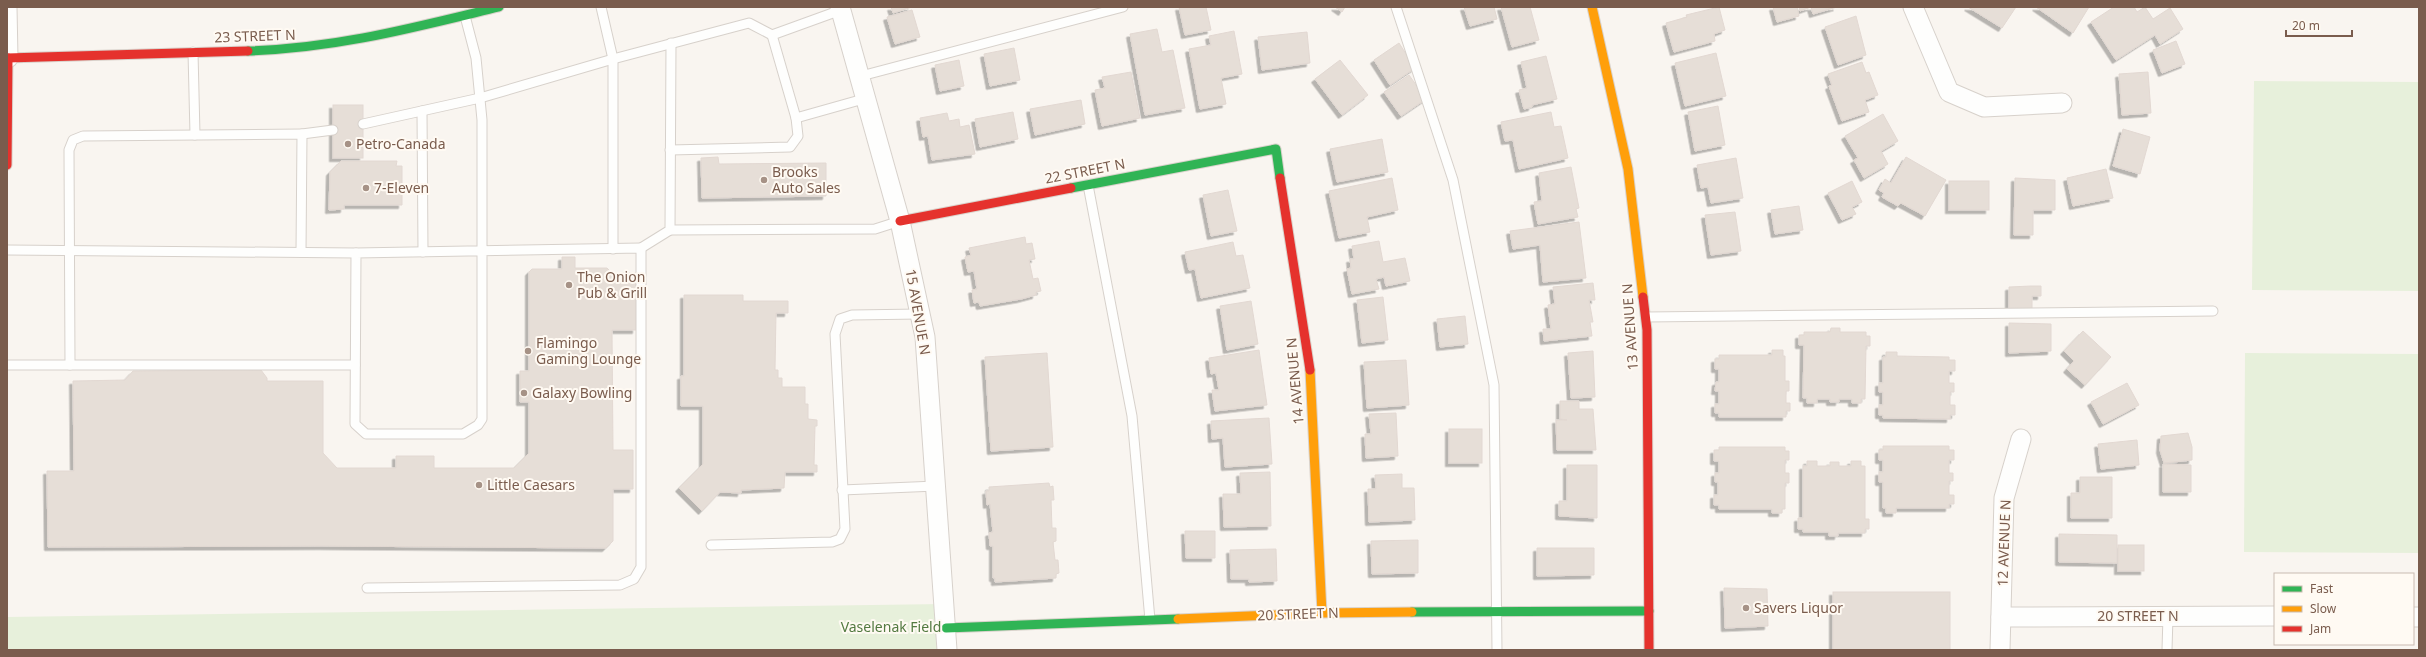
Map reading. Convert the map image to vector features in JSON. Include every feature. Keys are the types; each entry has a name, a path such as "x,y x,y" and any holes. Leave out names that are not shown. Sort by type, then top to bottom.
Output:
{"street":[{"path":"7,7 7,165"},
{"name":"23 STREET N","path":"7,58 282,50 333,45 378,38 499,7"},
{"name":"13 AVENUE N","path":"1592,7 1628,169 1646,317 1649,650"},
{"path":"1913,7 1949,92 1984,107 2062,103"},
{"name":"15 AVENUE N","path":"841,8 900,221 925,337 948,650"},
{"name":"22 STREET N","path":"900,221 1276,148"},
{"name":"14 AVENUE N","path":"1276,148 1310,365 1322,613"},
{"name":"12 AVENUE N","path":"2000,650 2004,498 2021,439"},
{"name":"20 STREET N","path":"946,628 1322,613 1649,612"},
{"name":"20 STREET N","path":"2001,617 2274,616"}],"lane":[{"path":"601,7 613,58 613,249"},
{"path":"861,76 1123,7"},
{"path":"1396,7 1454,180 1494,385 1498,650"},
{"path":"772,35 841,8"},
{"path":"356,253 355,424 366,434 463,434 478,425 482,419 480,98 476,58 465,16"},
{"path":"363,124 480,98 613,58 749,23 772,35 796,118 798,136 790,147 670,150"},
{"path":"670,230 671,43"},
{"path":"193,52 194,135"},
{"path":"796,118 867,98"},
{"path":"422,111 423,252"},
{"path":"70,365 68,250 69,150 73,140 83,136 302,134 333,130"},
{"path":"301,252 302,134"},
{"path":"1088,185 1132,416 1150,620"},
{"path":"7,250 356,253 613,249 641,248 670,230 875,229 900,221"},
{"path":"366,588 620,585 634,579 641,567 641,248"},
{"path":"1646,317 2213,311"},
{"path":"711,545 832,542 840,539 845,529 835,334 840,319 852,315 920,314"},
{"path":"7,365 355,364"},
{"path":"842,490 936,486"},
{"path":"2168,616 2168,650"}],"green space":[{"path":"2254,81 2419,82 2419,291 2252,290"},
{"path":"2245,353 2419,354 2419,553 2244,552"},
{"name":"Vaselenak Field","path":"944,604 947,650 7,650 7,617"}],"building":[{"path":"891,7 912,7 893,13"},
{"path":"1179,7 1206,7 1211,30 1185,35"},
{"path":"1335,7 1345,7 1342,12"},
{"path":"1464,7 1494,7 1497,19 1470,26"},
{"path":"1501,7 1530,7 1539,40 1512,47"},
{"path":"1719,7 1725,30 1714,34 1715,41 1674,52 1666,23 1687,17 1686,15"},
{"path":"1773,7 1797,7 1799,16 1777,22"},
{"path":"1799,7 1811,7 1800,11"},
{"path":"1811,7 1837,7 1813,14"},
{"path":"1968,7 2016,7 2002,28"},
{"path":"2036,7 2089,7 2073,33"},
{"path":"2114,7 2134,7 2137,12 2145,7 2153,19 2170,8 2183,29 2160,44 2155,35 2116,60 2091,22"},
{"path":"912,10 920,37 895,44 887,17"},
{"path":"1856,16 1866,55 1838,65 1825,27"},
{"path":"1157,29 1162,52 1173,50 1185,108 1145,115 1130,34"},
{"path":"1234,31 1242,74 1221,78 1226,104 1200,109 1189,49 1211,45 1209,36"},
{"path":"1307,32 1310,63 1262,70 1258,37"},
{"path":"2176,41 2185,64 2162,73 2153,50"},
{"path":"1399,43 1415,68 1390,85 1374,60"},
{"path":"1014,48 1020,80 990,86 984,54"},
{"path":"1716,53 1726,96 1685,106 1675,63"},
{"path":"1546,56 1557,99 1532,105 1532,107 1524,109 1519,90 1527,88 1521,62"},
{"path":"959,60 964,86 940,91 935,65"},
{"path":"1340,60 1368,95 1342,115 1315,79"},
{"path":"1862,62 1866,73 1869,72 1878,95 1865,100 1869,112 1842,121 1829,86 1832,85 1828,74"},
{"path":"1131,72 1140,118 1102,126 1095,90 1105,88 1102,77"},
{"path":"2148,72 2151,113 2122,115 2119,74"},
{"path":"1409,75 1426,99 1401,116 1384,92"},
{"path":"1081,100 1085,124 1035,135 1030,109"},
{"name":"Petro-Canada","path":"333,105 363,105 363,158 333,158"},
{"path":"1718,106 1725,145 1695,151 1688,112"},
{"path":"1013,112 1018,139 980,147 975,119"},
{"path":"1551,112 1554,127 1561,126 1568,158 1519,169 1513,140 1505,141 1501,122"},
{"path":"947,113 949,121 959,119 960,127 969,125 975,154 932,160 928,136 923,137 920,118"},
{"path":"1883,114 1898,141 1881,151 1888,164 1864,178 1854,160 1858,158 1845,136"},
{"path":"2123,129 2150,137 2140,174 2113,166"},
{"path":"1382,139 1388,172 1337,182 1330,149"},
{"name":"Brooks Auto Sales","path":"718,157 719,164 826,163 826,196 702,198 701,158"},
{"path":"1906,157 1946,180 1925,216 1901,203 1898,206 1882,197 1884,193 1879,190 1885,179 1891,183"},
{"path":"1736,158 1743,198 1711,203 1708,187 1701,188 1697,165"},
{"name":"7-Eleven","path":"341,161 397,161 396,166 402,166 402,205 344,205 344,209 329,210 330,172"},
{"path":"1571,167 1579,208 1576,209 1578,217 1538,224 1534,202 1542,201 1539,173"},
{"path":"2106,169 2113,198 2073,206 2067,178"},
{"path":"1392,178 1398,210 1367,217 1370,232 1339,238 1329,191"},
{"path":"2015,178 2055,180 2055,210 2033,210 2033,235 2014,235"},
{"path":"1852,181 1862,202 1852,207 1856,214 1842,220 1828,193"},
{"path":"1949,181 1989,181 1989,210 1949,210"},
{"path":"1228,190 1237,231 1211,236 1203,195"},
{"path":"1799,206 1803,230 1775,234 1771,210"},
{"path":"1735,212 1741,251 1711,255 1705,215"},
{"path":"1579,222 1586,278 1543,282 1540,245 1513,249 1510,231"},
{"path":"1025,237 1026,244 1032,243 1035,259 1029,260 1033,279 1038,278 1041,291 1036,292 1036,295 1021,299 980,306 979,302 974,303 972,290 977,289 974,271 968,272 965,257 971,255 969,248"},
{"path":"1379,241 1383,262 1405,258 1410,281 1386,286 1384,277 1376,279 1379,289 1352,294 1347,269 1351,268 1350,259 1354,259 1352,246"},
{"path":"1233,242 1236,256 1243,255 1250,288 1201,298 1195,269 1189,270 1185,252"},
{"path":"562,257 575,257 575,268 607,268 612,273 636,273 636,330 612,330 613,450 633,450 633,489 613,489 613,541 606,548 322,546 48,547 47,471 74,471 73,381 125,380 133,371 261,370 267,378 267,381 323,381 323,453 337,468 396,468 396,456 434,456 434,468 514,468 529,453 529,402 520,402 520,371 529,371 529,272 532,269 562,269"},
{"path":"1593,283 1595,300 1589,300 1593,322 1590,322 1592,336 1544,341 1543,329 1551,329 1548,305 1555,304 1553,287"},
{"path":"2041,286 2041,296 2032,296 2032,312 2009,312 2009,287"},
{"path":"684,295 743,295 743,301 788,301 788,313 776,313 775,370 778,370 778,378 782,378 782,387 805,387 805,404 808,404 808,419 817,420 817,426 815,426 814,465 817,465 817,472 785,472 784,488 741,490 741,493 720,492 702,511 679,488 703,464 703,406 681,406 681,376 684,376"},
{"path":"1383,297 1388,340 1362,343 1357,300"},
{"path":"1251,301 1258,344 1227,350 1220,306"},
{"path":"1465,316 1468,344 1440,347 1437,319"},
{"path":"2009,323 2051,324 2051,351 2009,353"},
{"path":"1831,328 1840,328 1840,332 1866,332 1866,336 1870,336 1870,346 1866,346 1865,399 1861,399 1861,403 1852,403 1852,399 1839,399 1839,402 1830,402 1830,399 1817,399 1817,403 1807,403 1807,398 1803,398 1804,345 1799,345 1799,335 1804,335 1804,332 1830,332"},
{"path":"2083,331 2111,357 2085,385 2067,369 2074,361 2064,351"},
{"path":"1259,350 1267,405 1215,411 1212,390 1219,390 1216,373 1211,374 1209,358"},
{"path":"1772,350 1783,350 1783,356 1785,356 1785,381 1789,381 1789,391 1786,391 1786,403 1790,403 1790,411 1786,411 1786,417 1719,417 1719,413 1715,413 1715,404 1719,404 1719,391 1715,391 1716,382 1719,382 1719,369 1715,369 1715,359 1719,359 1719,355 1772,355"},
{"path":"1593,351 1595,397 1571,398 1568,353"},
{"path":"1886,352 1897,352 1897,356 1949,357 1949,360 1955,360 1955,371 1949,371 1949,383 1954,383 1954,392 1950,392 1950,405 1955,405 1955,415 1950,415 1950,419 1883,418 1883,415 1879,415 1879,405 1883,405 1883,392 1879,392 1879,383 1883,383 1883,357 1886,357"},
{"path":"1047,353 1053,447 991,451 985,357"},
{"path":"1406,360 1409,405 1367,408 1364,362"},
{"path":"2127,383 2139,405 2103,424 2091,402"},
{"path":"1560,401 1579,401 1579,409 1593,409 1596,450 1557,450 1556,420 1567,420 1560,419"},
{"path":"1396,413 1398,456 1366,458 1365,434 1371,434 1369,414"},
{"path":"1269,418 1272,464 1225,467 1223,438 1212,439 1211,421"},
{"path":"1449,429 1482,429 1482,463 1449,463"},
{"path":"2188,433 2192,447 2192,460 2164,463 2160,450 2161,436"},
{"path":"2137,440 2139,465 2101,469 2098,444"},
{"path":"1883,446 1949,446 1949,450 1954,450 1954,460 1949,460 1949,473 1953,473 1953,481 1949,481 1949,495 1954,495 1954,504 1949,504 1949,508 1896,508 1896,513 1886,513 1886,508 1883,508 1883,482 1879,482 1879,472 1883,472 1883,460 1879,460 1879,450 1883,450"},
{"path":"1719,447 1785,447 1785,451 1789,451 1789,460 1785,460 1785,473 1789,473 1789,483 1785,483 1785,509 1782,509 1782,513 1772,513 1772,509 1719,509 1719,505 1714,505 1714,495 1718,495 1718,482 1715,482 1715,473 1719,473 1719,461 1714,461 1714,450 1719,450"},
{"path":"1807,461 1817,461 1817,466 1830,466 1830,462 1839,462 1839,466 1851,466 1851,461 1861,461 1861,466 1865,466 1865,519 1869,519 1869,529 1865,529 1865,533 1838,533 1838,536 1829,536 1829,532 1803,532 1803,529 1798,529 1798,518 1803,518 1803,466 1807,466"},
{"path":"2163,464 2191,465 2191,492 2163,492"},
{"path":"1567,465 1597,465 1597,518 1559,516 1559,501 1567,501"},
{"path":"1270,472 1271,526 1224,527 1223,494 1241,494 1240,473"},
{"path":"1402,474 1402,488 1414,488 1415,520 1369,522 1368,489 1376,489 1375,475"},
{"path":"2080,477 2112,477 2112,518 2071,518 2071,493 2080,493"},
{"path":"1049,483 1050,487 1053,486 1054,500 1051,500 1052,528 1056,528 1056,541 1053,542 1055,560 1058,560 1059,573 1056,574 1056,578 995,582 995,578 993,578 993,546 990,546 989,533 993,532 990,504 987,505 986,491 989,491 989,487"},
{"path":"1185,531 1215,531 1215,558 1186,558"},
{"path":"2059,534 2117,535 2117,563 2059,562"},
{"path":"1418,540 1418,573 1372,574 1371,541"},
{"path":"2118,545 2144,545 2144,571 2118,571"},
{"path":"1537,548 1594,548 1594,575 1537,576"},
{"path":"1276,549 1277,581 1249,582 1249,579 1231,579 1230,550"},
{"name":"Savers Liquor","path":"1724,588 1767,589 1768,626 1725,628"},
{"path":"1833,592 1950,592 1950,650 1833,650"}],"traffic: fast":[{"path":"248,51 313,46 375,36 499,7"},
{"path":"1071,188 1276,149 1280,178"},
{"path":"1412,612 1649,611"},
{"path":"946,628 1178,619"}],"traffic: slow":[{"path":"1592,7 1628,169 1643,297"},
{"path":"1310,370 1322,613"},
{"path":"1178,619 1322,613 1412,612"}],"traffic: jam":[{"path":"7,58 248,51"},
{"path":"7,165 8,58"},
{"path":"1280,178 1310,370"},
{"path":"900,221 1071,188"},
{"path":"1643,297 1647,330 1649,650"}],"place":[{"name":"Petro-Canada","path":"348,144"},
{"name":"Brooks Auto Sales","path":"764,180"},
{"name":"7-Eleven","path":"366,188"},
{"name":"The Onion Pub & Grill","path":"569,285"},
{"name":"Flamingo Gaming Lounge","path":"528,351"},
{"name":"Galaxy Bowling","path":"524,393"},
{"name":"Little Caesars","path":"479,485"},
{"name":"Savers Liquor","path":"1746,608"}]}
